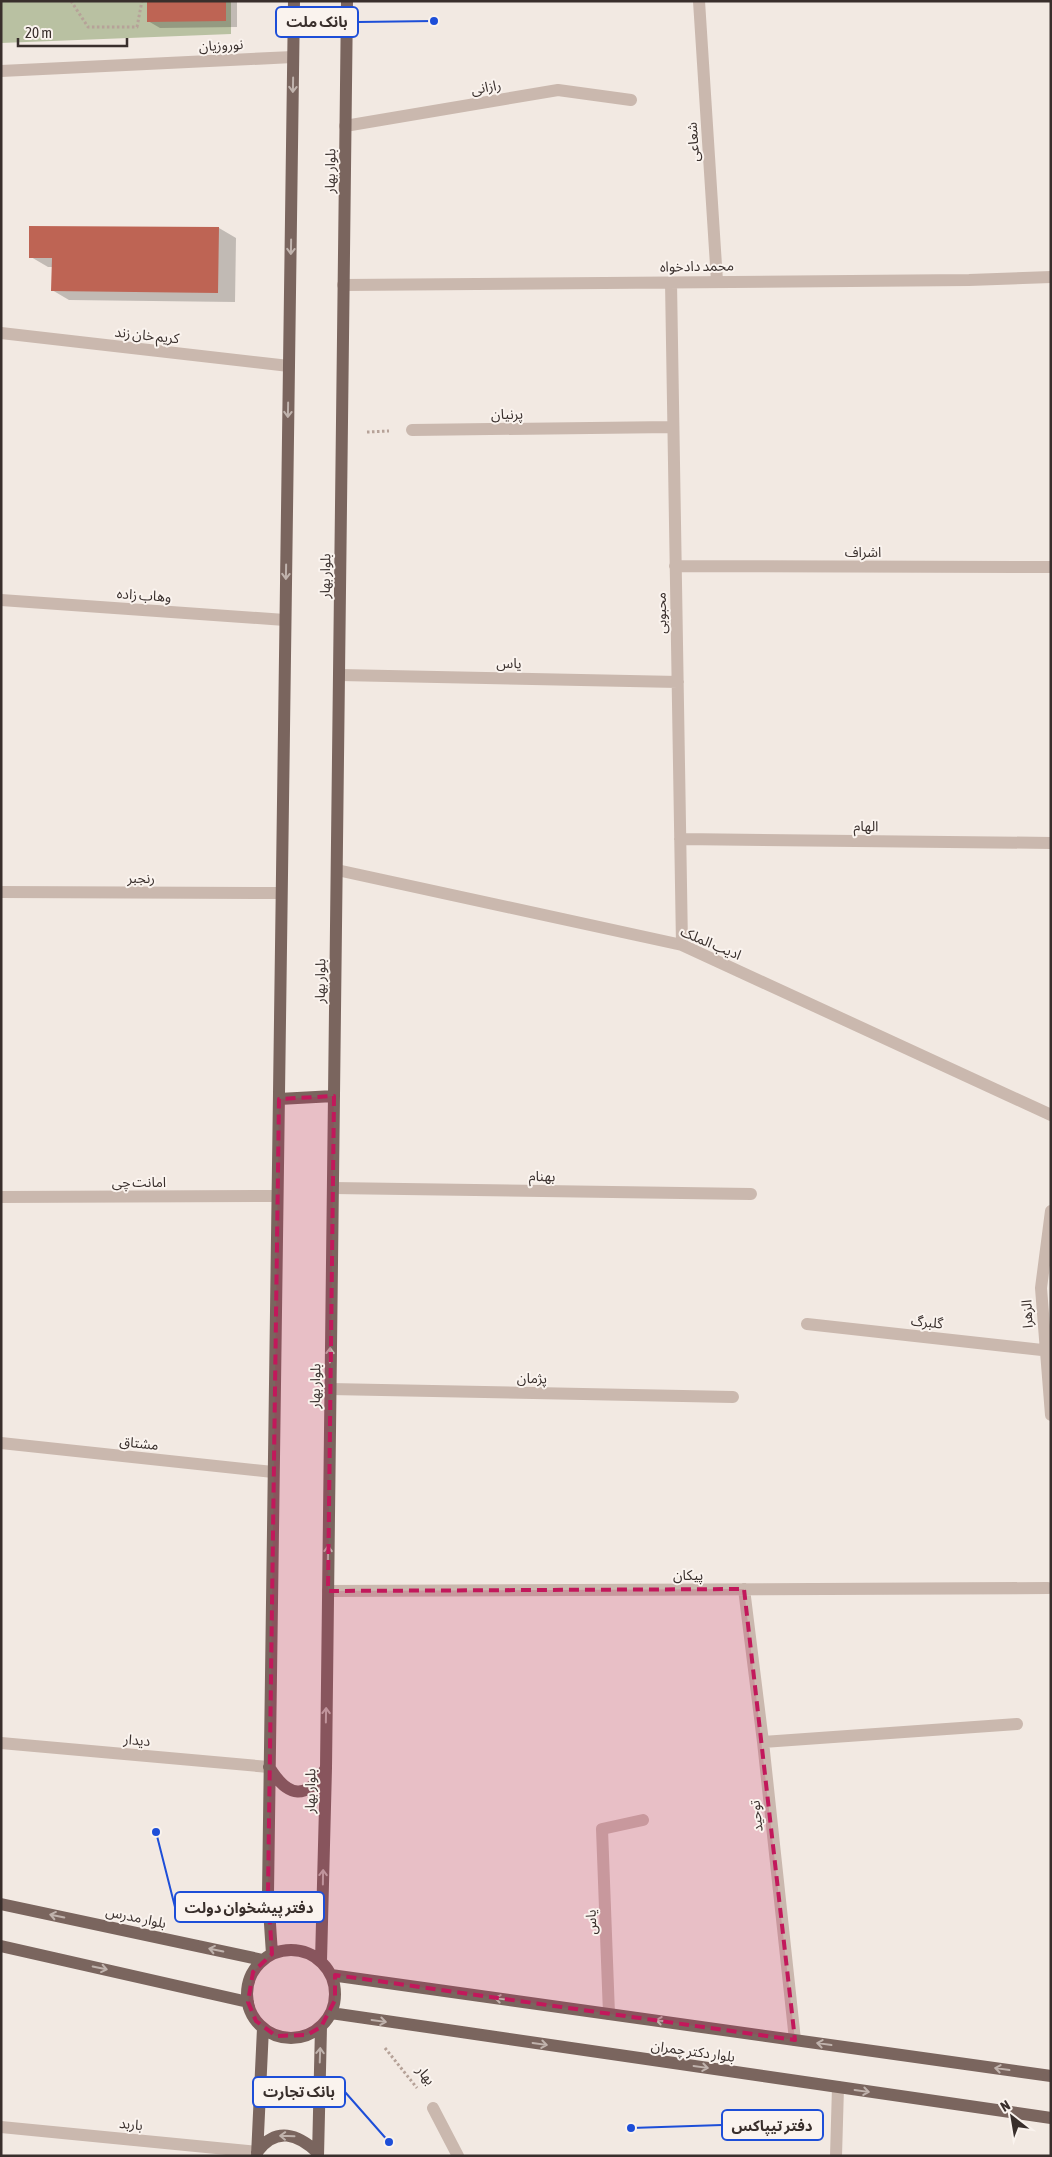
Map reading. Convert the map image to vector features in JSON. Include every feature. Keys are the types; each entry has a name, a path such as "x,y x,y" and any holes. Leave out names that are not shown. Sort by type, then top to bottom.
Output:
{"main road":[{"path":"268,1957 269,1767 294,1"},
{"name":"بلوار بهار","path":"321,1961 326,1768 347,1"},
{"path":"279,1099 334,1096"},
{"path":"269,1767 279,1783 289,1791 297,1792 311,1788 326,1768"},
{"name":"بلوار مدرس","path":"1,1904 268,1957"},
{"path":"1,1946 248,2002"},
{"path":"288,1950 306,1952 321,1961 331,1975 335,1987 335,2000 331,2013 321,2027 307,2036 292,2038 276,2036 263,2028 251,2012 248,2002 248,1987 253,1972 268,1957 288,1950"},
{"name":"بلوار دکتر چمران","path":"331,1975 1051,2076"},
{"name":"بلوار دکتر چمران","path":"331,2013 1051,2118"},
{"path":"318,2154 321,2027"},
{"path":"257,2154 263,2028"},
{"path":"257,2154 263,2143 276,2136 293,2135 306,2142 318,2154"}],"street":[{"name":"شعاعی","path":"699,1 718,281"},
{"name":"نوروزیان","path":"1,71 293,57"},
{"name":"رازانی","path":"345,126 558,90 631,100"},
{"name":"محمد دادخواه","path":"344,286 969,280 1051,277"},
{"name":"محبوبی","path":"671,282 682,945"},
{"name":"کریم خان زند","path":"1,333 289,366"},
{"name":"پرنیان","path":"412,430 673,428"},
{"name":"اشراف","path":"676,566 1051,567"},
{"name":"وهاب زاده","path":"1,600 285,620"},
{"name":"یاس","path":"340,675 678,682"},
{"name":"الهام","path":"680,839 1051,843"},
{"name":"ادیب الملک","path":"336,870 682,945 1051,1115"},
{"name":"رنجبر","path":"1,892 282,893"},
{"name":"بهنام","path":"333,1188 751,1194"},
{"name":"امانت چی","path":"1,1197 277,1196"},
{"name":"الزهرا","path":"1051,1211 1041,1288 1048,1350 1051,1415"},
{"name":"گلبرگ","path":"807,1324 1048,1350"},
{"name":"پژمان","path":"330,1389 733,1397"},
{"name":"مشتاق","path":"1,1443 273,1472"},
{"name":"توحید","path":"744,1588 763,1742 795,2040"},
{"name":"پیکان","path":"328,1591 1048,1588"},
{"path":"763,1742 1017,1724"},
{"name":"دیدار","path":"1,1743 269,1767"},
{"name":"یاس","path":"609,2014 602,1830 643,1820"},
{"path":"836,2156 838,2087"},
{"path":"433,2108 458,2156"},
{"name":"باربد","path":"1,2127 257,2154"}],"path":[{"path":"71,1 88,27 137,27 142,1"},
{"path":"342,432 412,430"},
{"name":"بهار","path":"362,2018 433,2108"}],"highlighted area":[{"path":"334,1096 328,1591 744,1589 795,2040 335,1975 335,2000 321,2027 307,2035 276,2036 256,2021 248,2002 253,1972 272,1954 268,1894 279,1099"}],"green space":[{"path":"1,1 231,1 231,34 1,43"}],"building":[{"path":"147,1 226,1 226,21 147,22"},
{"path":"29,226 219,227 218,293 51,291 52,258 29,258"}],"place":[{"name":"بانک ملت","path":"434,21"},
{"name":"دفتر پیشخوان دولت","path":"156,1832"},
{"name":"دفتر تیپاکس","path":"631,2128"},
{"name":"بانک تجارت","path":"389,2142"}]}
